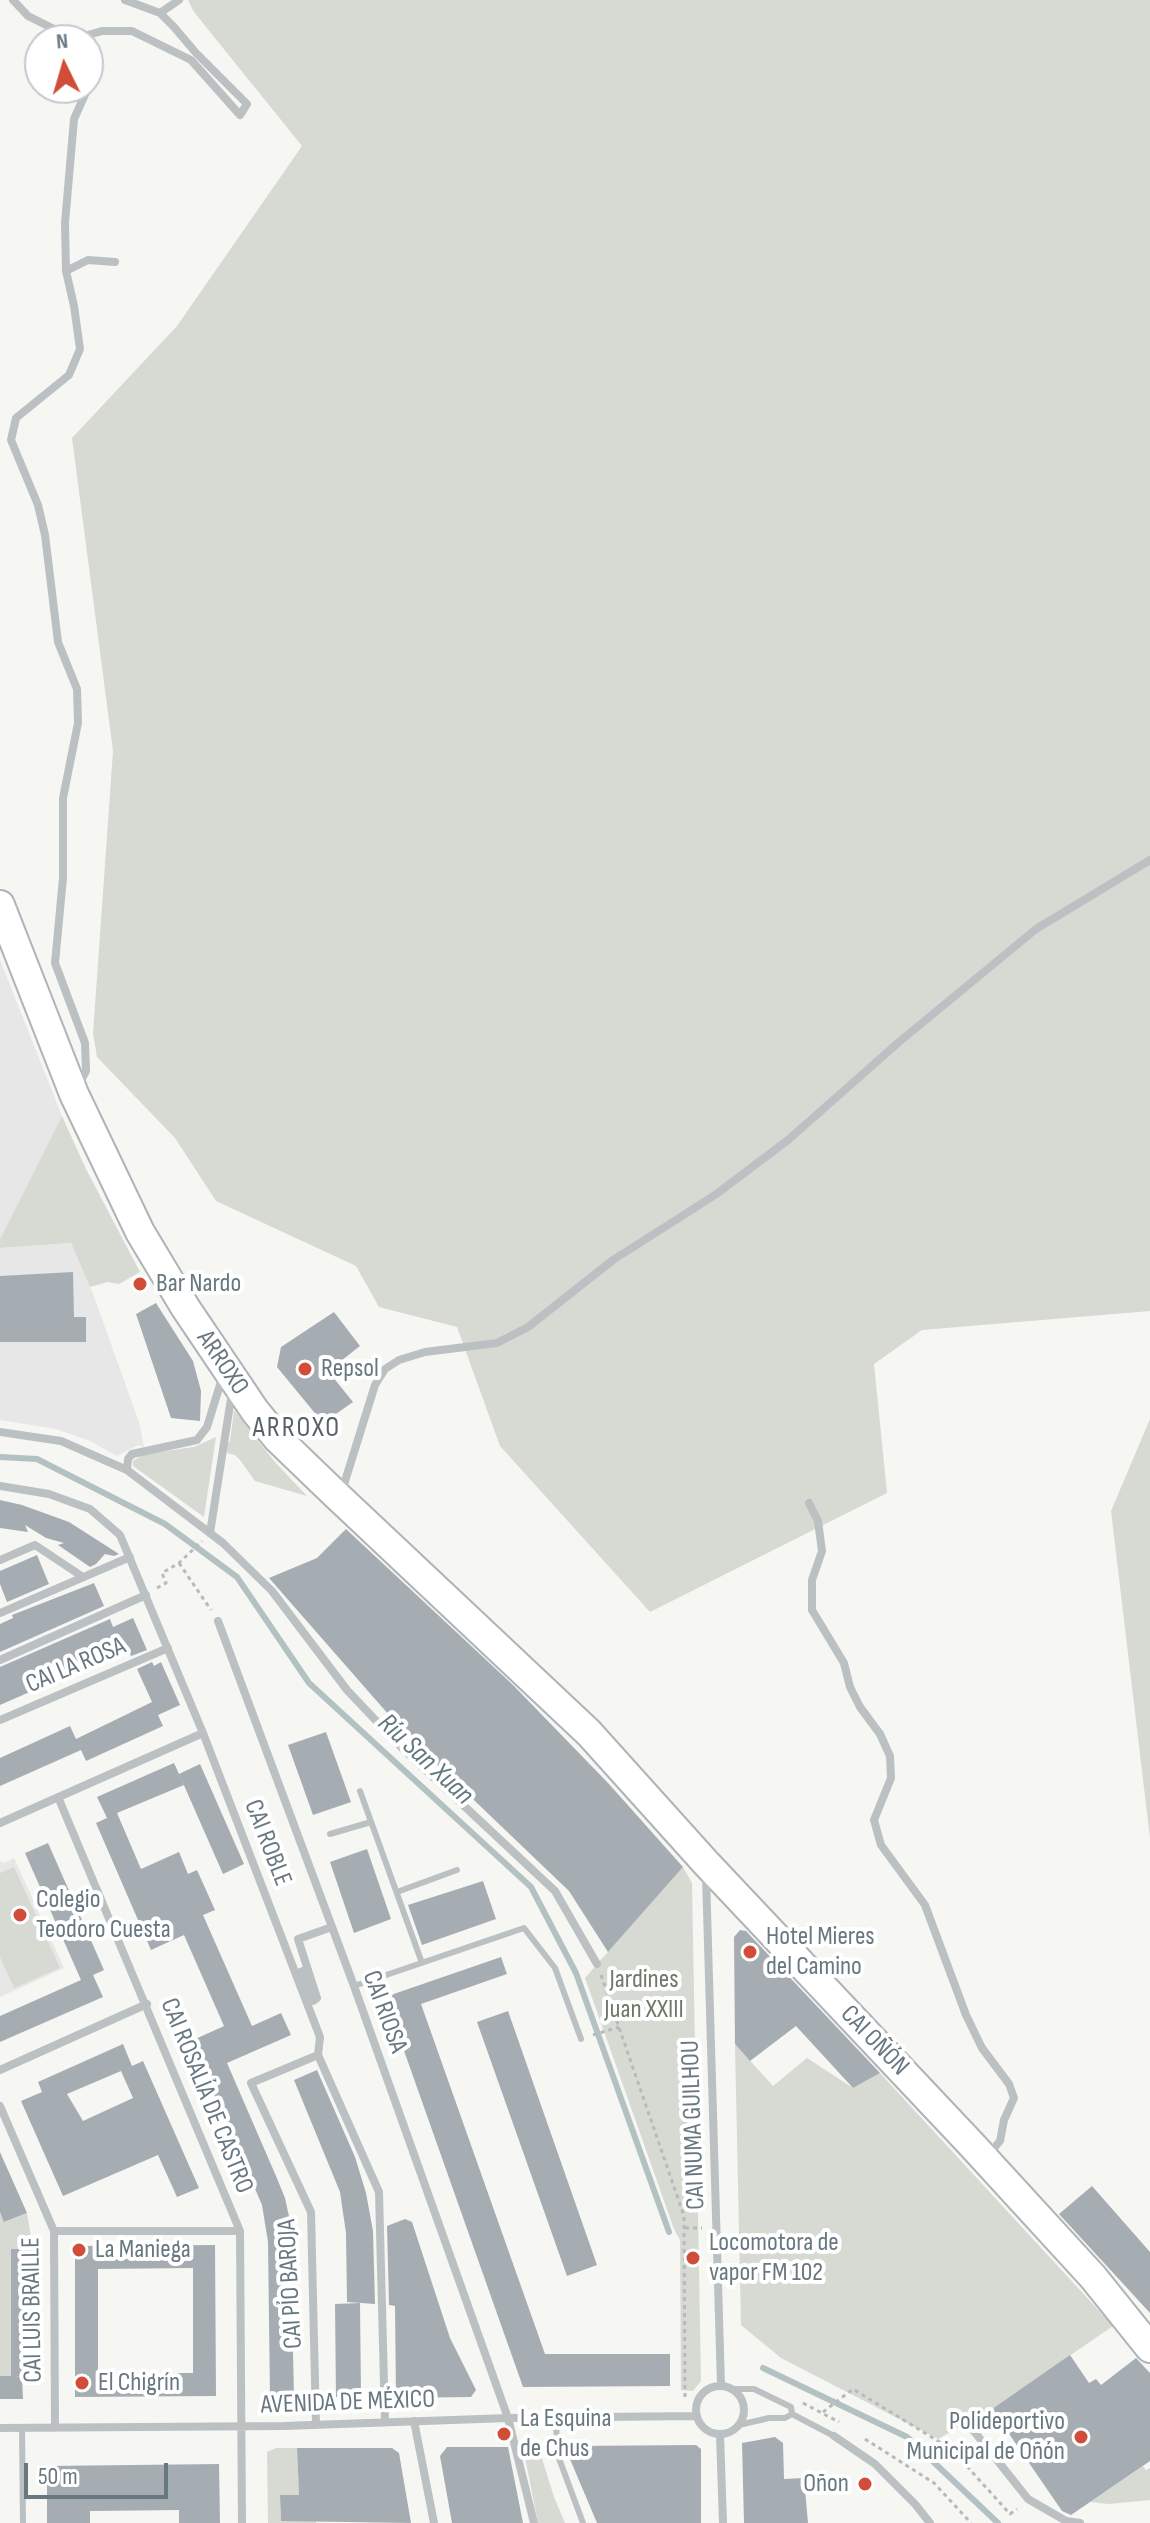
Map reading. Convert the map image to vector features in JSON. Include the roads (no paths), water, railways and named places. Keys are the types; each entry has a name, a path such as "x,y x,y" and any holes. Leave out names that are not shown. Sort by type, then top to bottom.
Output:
{"street":[{"path":"13,0 28,16 44,24"},
{"path":"104,31 132,31 191,60 240,115 247,104 160,13 125,0"},
{"path":"160,13 179,0"},
{"path":"74,1094 86,1071 85,1043 55,963 63,878 63,798 78,723 77,689 58,642 45,535 38,505 11,440 16,418 69,375 80,349 66,271 65,223 74,119 81,104"},
{"path":"66,271 88,260 115,262"},
{"path":"339,1498 375,1385 385,1369 399,1360 425,1352 497,1343 528,1327 613,1260 715,1195 788,1140 899,1042 1036,929 1150,860"},
{"name":"ARROXO","path":"0,905 26,978 74,1094 140,1232 229,1376 278,1439 490,1638"},
{"path":"127,1470 132,1454 197,1440 207,1427 229,1376"},
{"path":"210,1533 229,1403 229,1376"},
{"path":"0,1432 61,1441 127,1470 223,1543 272,1591 347,1690 400,1746 555,1891 597,1964"},
{"name":"CAI ROBLE","path":"0,1486 49,1494 90,1509 120,1535 203,1733 320,2037 318,2055 379,2192 385,2422"},
{"path":"809,1503 818,1521 822,1551 812,1580 812,1610 844,1663 850,1687 860,1707 880,1734 890,1756 891,1778 874,1820 881,1845 925,1905 966,2015 982,2048 1009,2084 1014,2098 1004,2120 1000,2141 985,2158"},
{"path":"0,1560 35,1545 83,1577"},
{"path":"0,1613 130,1557"},
{"path":"0,1660 147,1599"},
{"name":"CAI RIOSA","path":"218,1621 354,1986 508,2418 534,2523"},
{"name":"CAI OÑÓN","path":"490,1638 589,1733 706,1863 985,2158 1093,2277 1150,2348"},
{"name":"CAI LA ROSA","path":"0,1720 168,1648"},
{"path":"0,1823 203,1733"},
{"name":"CAI ROSALÍA DE CASTRO","path":"58,1797 240,2231 242,2523"},
{"name":"CAI NUMA GUILHOU","path":"706,1863 721,2385"},
{"path":"296,1974 303,1971 313,2001 317,1998 298,1939 332,1927"},
{"path":"0,2070 147,2004"},
{"name":"CAI PÍO BAROJA","path":"316,2424 311,2212 251,2083 318,2055"},
{"name":"CAI LUIS BRAILLE","path":"0,2106 54,2231 55,2428"},
{"path":"54,2231 240,2231"},
{"path":"721,2385 732,2389 743,2401 743,2417 739,2425 720,2434 705,2429 695,2409 701,2395 721,2385"},
{"name":"AVENIDA DE MÉXICO","path":"0,2428 696,2416"},
{"path":"414,2421 434,2523"},
{"path":"973,2430 1032,2501 1066,2521 1080,2523"},
{"path":"720,2434 723,2523"},
{"path":"834,2436 875,2464 930,2523"}],"lane":[{"path":"360,1791 422,1963"},
{"path":"330,1834 371,1822"},
{"path":"397,1892 457,1870"},
{"path":"354,1986 524,1928 555,1968 581,2039"},
{"path":"732,2389 754,2389 791,2407 792,2414"},
{"path":"739,2425 785,2418 792,2414"},
{"path":"792,2414 834,2436"},
{"path":"556,2417 557,2453 583,2523"},
{"path":"22,2428 23,2523"}],"waterway":[{"name":"Ríu San Xuan","path":"0,1457 37,1459 165,1524 237,1577 309,1683 531,1887 576,1973 669,2232"},
{"name":"Ríu San Xuan","path":"763,2368 907,2437 998,2523"}],"place":[{"name":"Bar Nardo","path":"140,1284"},
{"name":"Repsol","path":"305,1369"},
{"name":"Colegio Teodoro Cuesta","path":"20,1915"},
{"name":"Hotel Mieres del Camino","path":"750,1952"},
{"name":"La Maniega","path":"79,2250"},
{"name":"Locomotora de vapor FM 102","path":"693,2258"},
{"name":"El Chigrín","path":"82,2383"},
{"name":"La Esquina de Chus","path":"504,2434"},
{"name":"Polideportivo Municipal de Oñón","path":"1081,2437"},
{"name":"Oñon","path":"865,2484"}],"district":[{"name":"ARROXO","path":"297,1429"}],"park label":[{"name":"Jardines Juan XXIII","path":"644,1995"}]}
